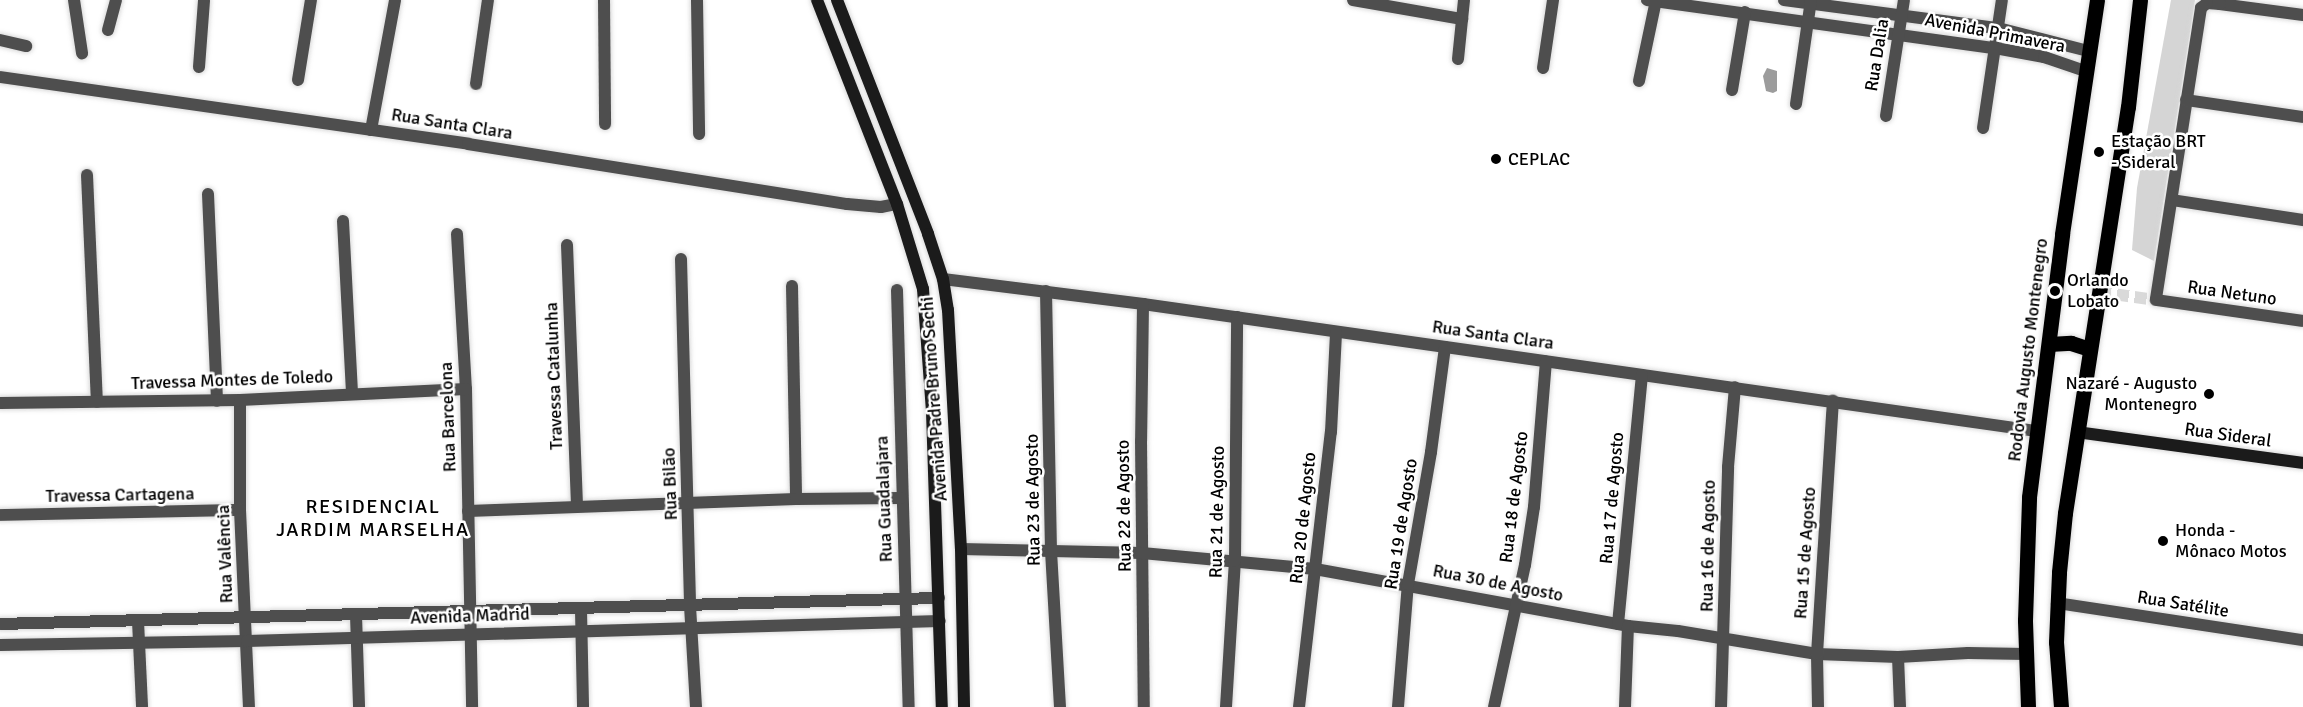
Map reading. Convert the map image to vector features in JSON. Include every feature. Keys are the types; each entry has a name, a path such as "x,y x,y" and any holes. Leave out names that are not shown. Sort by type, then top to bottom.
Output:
{"main road":[{"name":"Avenida Padre Bruno Sechi","path":"817,0 897,204 923,289 932,412 942,707"},
{"name":"Avenida Padre Bruno Sechi","path":"837,0 904,170 943,279 950,329 961,549 964,707"},
{"name":"Rodovia Augusto Montenegro","path":"2028,707 2025,560 2037,431 2085,71 2097,0"},
{"path":"2061,707 2056,642 2065,513 2128,107 2140,0"},
{"path":"2049,344 2071,343 2089,349"},
{"name":"Rua Sideral","path":"2077,432 2303,463"}],"street":[{"path":"74,0 82,53"},
{"path":"108,30 116,0"},
{"path":"199,68 204,0"},
{"path":"298,80 311,0"},
{"path":"370,130 395,0"},
{"path":"476,84 488,0"},
{"path":"604,0 605,124"},
{"path":"697,0 699,134"},
{"path":"1353,0 1377,2 1462,19"},
{"path":"1458,59 1464,0"},
{"path":"1543,68 1553,0"},
{"path":"1640,81 1653,0"},
{"name":"Avenida Primavera","path":"1653,0 1995,48 2044,57 2085,71"},
{"name":"Avenida Primavera","path":"1784,0 1998,28 2088,51"},
{"name":"Rua Dalia","path":"1886,116 1904,0"},
{"path":"1983,128 2002,0"},
{"path":"1796,104 1811,2"},
{"path":"2303,15 2220,4 2203,5 2199,13 2172,200 2303,220"},
{"path":"1732,90 1745,12"},
{"path":"0,40 26,46"},
{"name":"Rua Santa Clara","path":"0,77 370,130 847,204 881,207 897,204"},
{"path":"2186,100 2303,117"},
{"path":"87,175 97,402"},
{"path":"208,194 217,401"},
{"name":"Rua Netuno","path":"2172,200 2156,300 2303,321"},
{"path":"343,221 352,394"},
{"name":"Rua Barcelona","path":"457,234 466,389 472,707"},
{"name":"Travessa Catalunha","path":"567,245 577,506"},
{"name":"Rua Bilão","path":"681,259 690,606 696,707"},
{"name":"Rua Santa Clara","path":"943,279 1238,317 1833,400 2037,431"},
{"path":"792,286 796,499"},
{"name":"Rua Guadalajara","path":"897,290 901,498 909,707"},
{"name":"Rua 23 de Agosto","path":"1046,291 1051,551 1060,707"},
{"name":"Rua 22 de Agosto","path":"1143,304 1144,707"},
{"name":"Rua 21 de Agosto","path":"1226,707 1235,561 1238,317"},
{"name":"Rua 20 de Agosto","path":"1299,707 1331,432 1336,332"},
{"name":"Rua 19 de Agosto","path":"1398,707 1408,584 1431,452 1445,347"},
{"name":"Rua 18 de Agosto","path":"1494,707 1517,604 1534,507 1546,361"},
{"name":"Rua 17 de Agosto","path":"1625,707 1623,625 1642,375"},
{"name":"Rua 16 de Agosto","path":"1721,707 1728,467 1734,387"},
{"name":"Travessa Montes de Toledo","path":"0,403 217,401 466,389"},
{"name":"Rua Valência","path":"240,400 240,510 248,641 249,707"},
{"name":"Rua 15 de Agosto","path":"1818,707 1817,654 1833,400"},
{"path":"468,511 796,499 901,498"},
{"name":"Travessa Cartagena","path":"0,515 240,510"},
{"name":"Rua 30 de Agosto","path":"961,549 1142,553 1315,569 1408,584 1623,625 1724,638 1817,654 1898,657 1968,653 2026,654"},
{"name":"Avenida Madrid","path":"0,624 581,610 939,598"},
{"name":"Rua Satélite","path":"2057,603 2303,640"},
{"path":"581,610 583,707"},
{"path":"356,615 359,707"},
{"path":"138,621 142,707"},
{"name":"Avenida Madrid","path":"0,645 248,641 940,621"},
{"path":"1898,657 1900,707"}],"shaded area":[{"path":"2171,0 2195,0 2154,261 2132,250 2137,188"},
{"path":"1767,68 1777,71 1777,91 1773,93 1766,91 1763,76"}],"tunnel":[{"path":"2099,292 2156,300"}],"place":[{"name":"Estação BRT - Sideral","path":"2099,152"},
{"name":"CEPLAC","path":"1496,159"},
{"name":"Orlando Lobato","path":"2055,291"},
{"name":"Nazaré - Augusto Montenegro","path":"2209,394"},
{"name":"Honda - Mônaco Motos","path":"2163,541"}],"district":[{"name":"RESIDENCIAL JARDIM MARSELHA","path":"373,518"}]}
